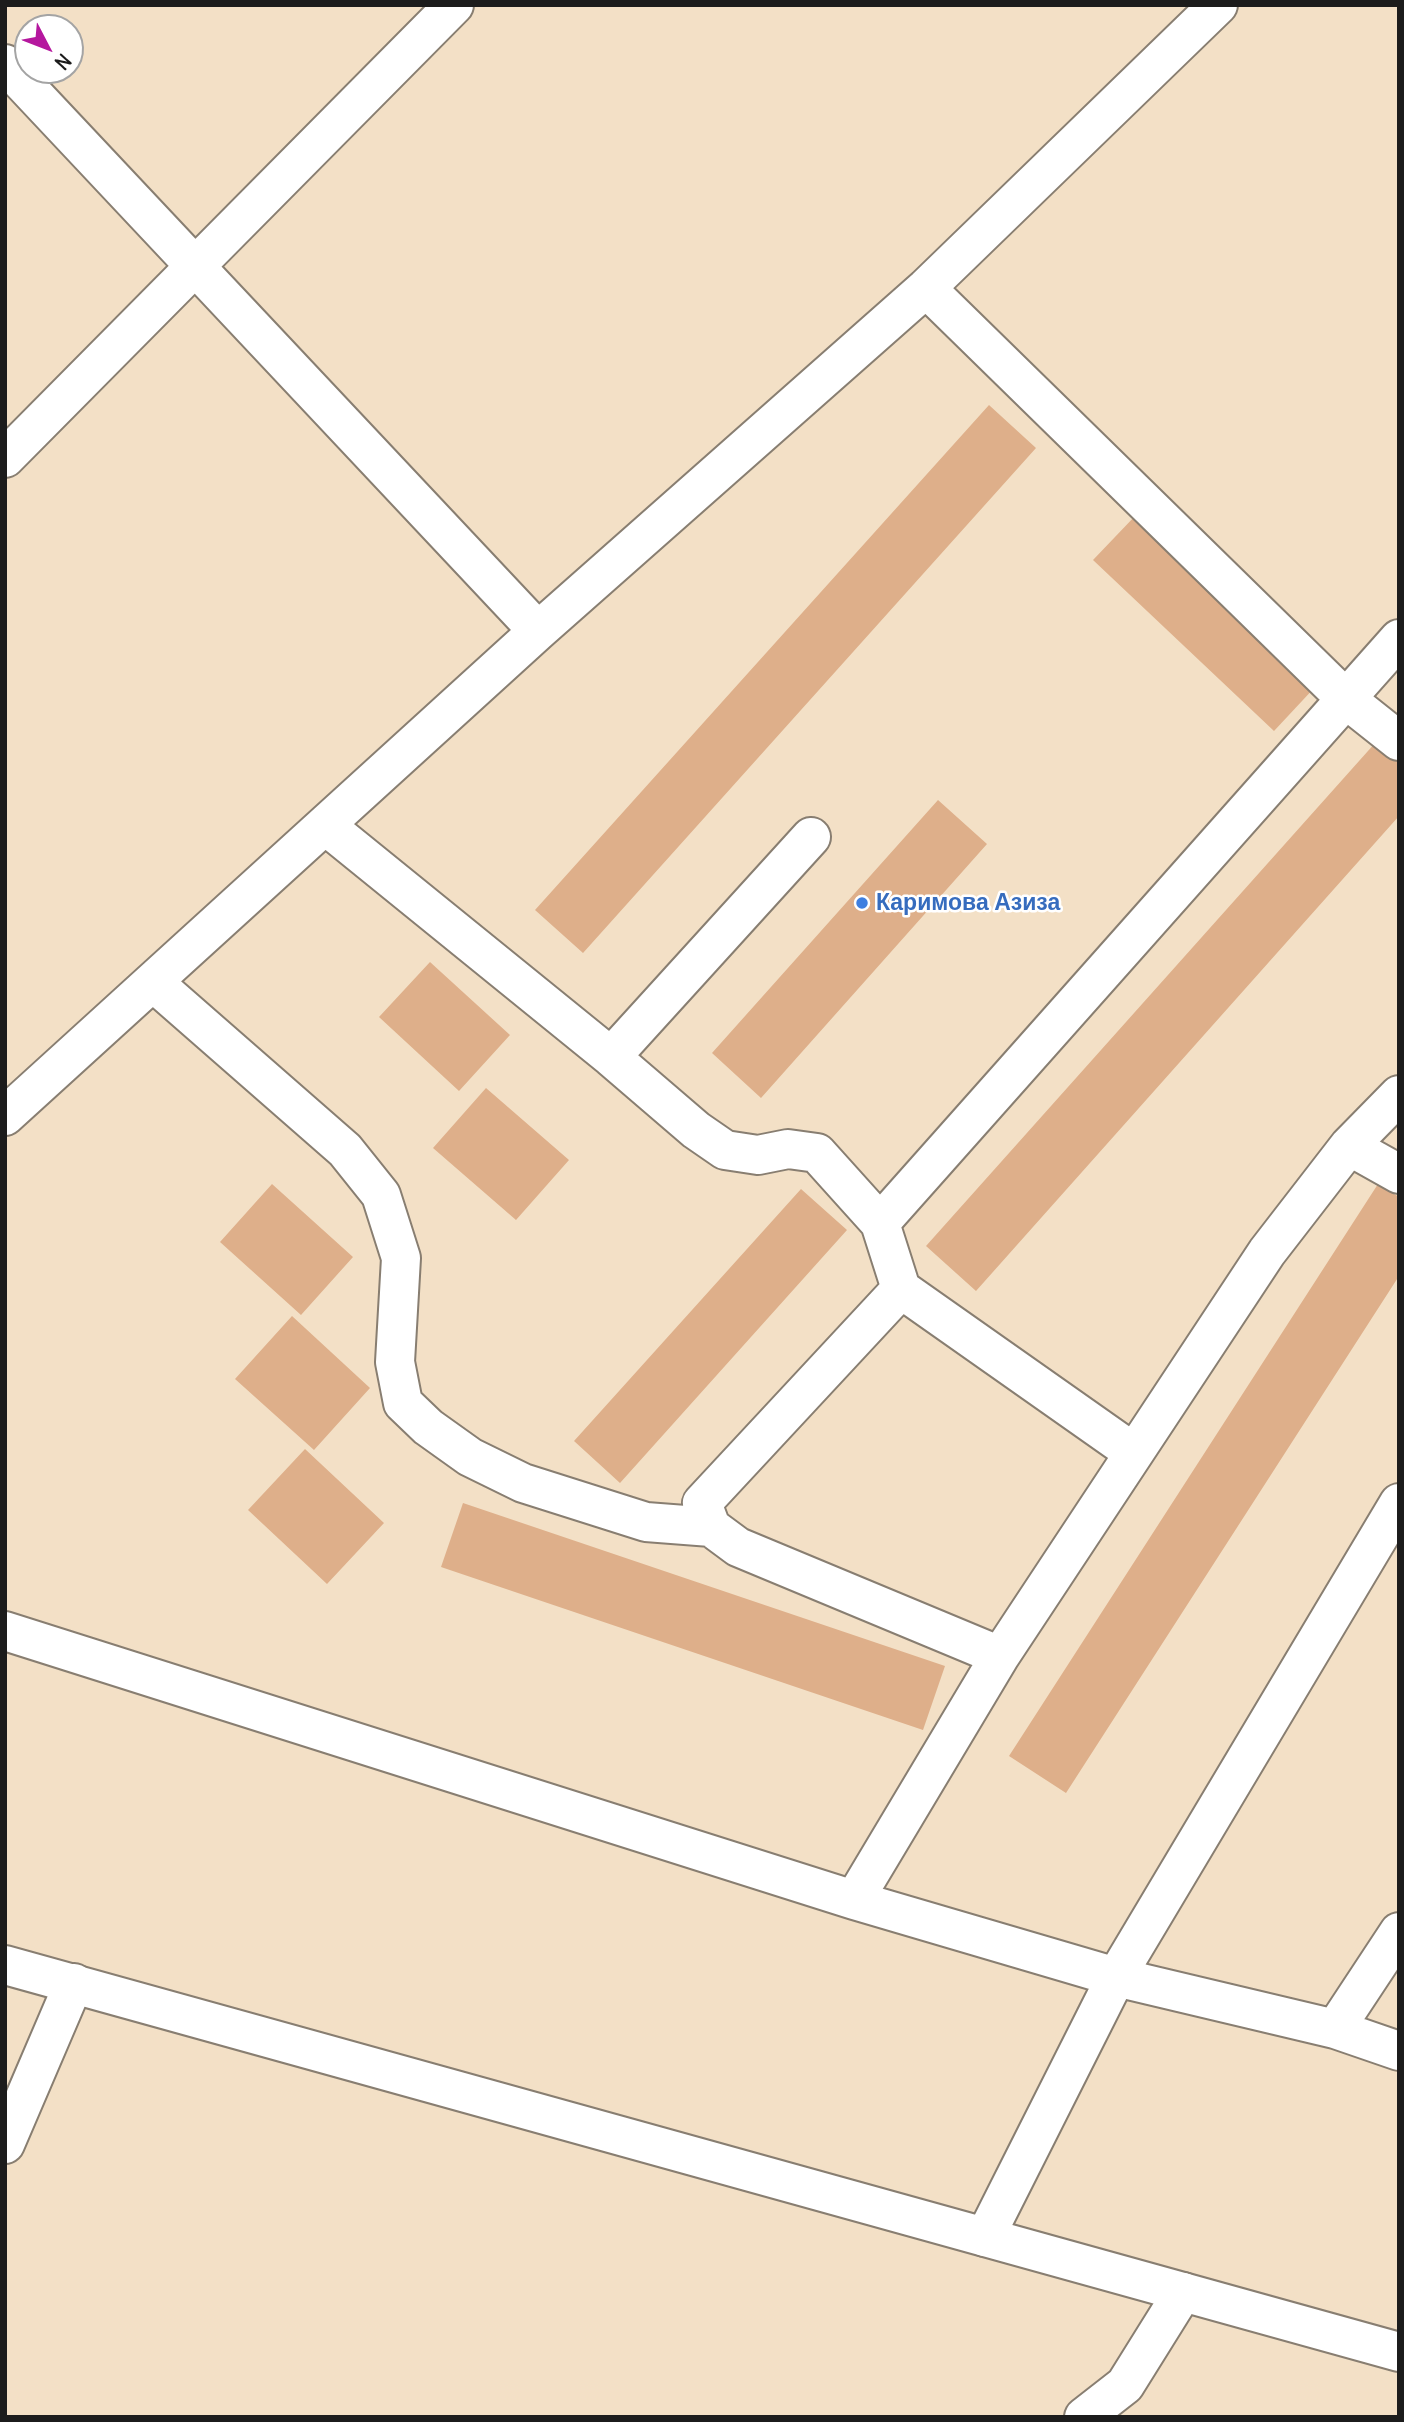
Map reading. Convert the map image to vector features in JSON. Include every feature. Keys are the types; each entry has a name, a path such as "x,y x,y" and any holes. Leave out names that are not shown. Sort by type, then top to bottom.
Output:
{"street":[{"path":"5,457 454,5"},
{"path":"5,1116 538,631 926,288 1218,5"},
{"path":"5,64 538,631"},
{"path":"926,288 1346,699 1399,741"},
{"path":"880,1223 1399,639"},
{"path":"325,825 611,1057 696,1130 725,1150 758,1155 788,1149 817,1153 880,1223 901,1289 1134,1452"},
{"path":"611,1057 811,836"},
{"path":"153,982 345,1150 381,1195 401,1258 395,1362 403,1403 428,1427 470,1457 523,1483 646,1522 712,1527"},
{"path":"854,1900 1000,1656 1267,1252 1349,1146 1399,1094"},
{"path":"1349,1146 1399,1174"},
{"path":"901,1289 702,1503 712,1527 738,1547 1000,1656"},
{"path":"985,2237 1116,1977 1399,1503"},
{"path":"5,1631 854,1900 1116,1977 1335,2029 1399,2052"},
{"path":"1335,2029 1399,1932"},
{"path":"5,1965 1399,2352"},
{"path":"5,2144 74,1983"},
{"path":"1084,2417 1125,2385 1183,2292"}],"building":[{"path":"989,405 1036,448 583,953 535,910"},
{"path":"1136,515 1316,686 1274,731 1093,560"},
{"path":"1376,742 1399,762 1399,816 976,1291 926,1246"},
{"path":"938,800 987,844 761,1098 712,1053"},
{"path":"430,962 510,1035 459,1091 379,1017"},
{"path":"486,1088 569,1160 516,1220 433,1148"},
{"path":"272,1184 353,1257 301,1315 220,1242"},
{"path":"1378,1184 1399,1197 1399,1276 1066,1793 1009,1756"},
{"path":"801,1189 847,1230 620,1483 574,1441"},
{"path":"292,1316 370,1388 314,1450 235,1379"},
{"path":"305,1449 384,1523 327,1584 248,1510"},
{"path":"463,1503 945,1666 923,1730 441,1567"}],"place":[{"name":"Каримова Азиза","path":"862,903"}]}
